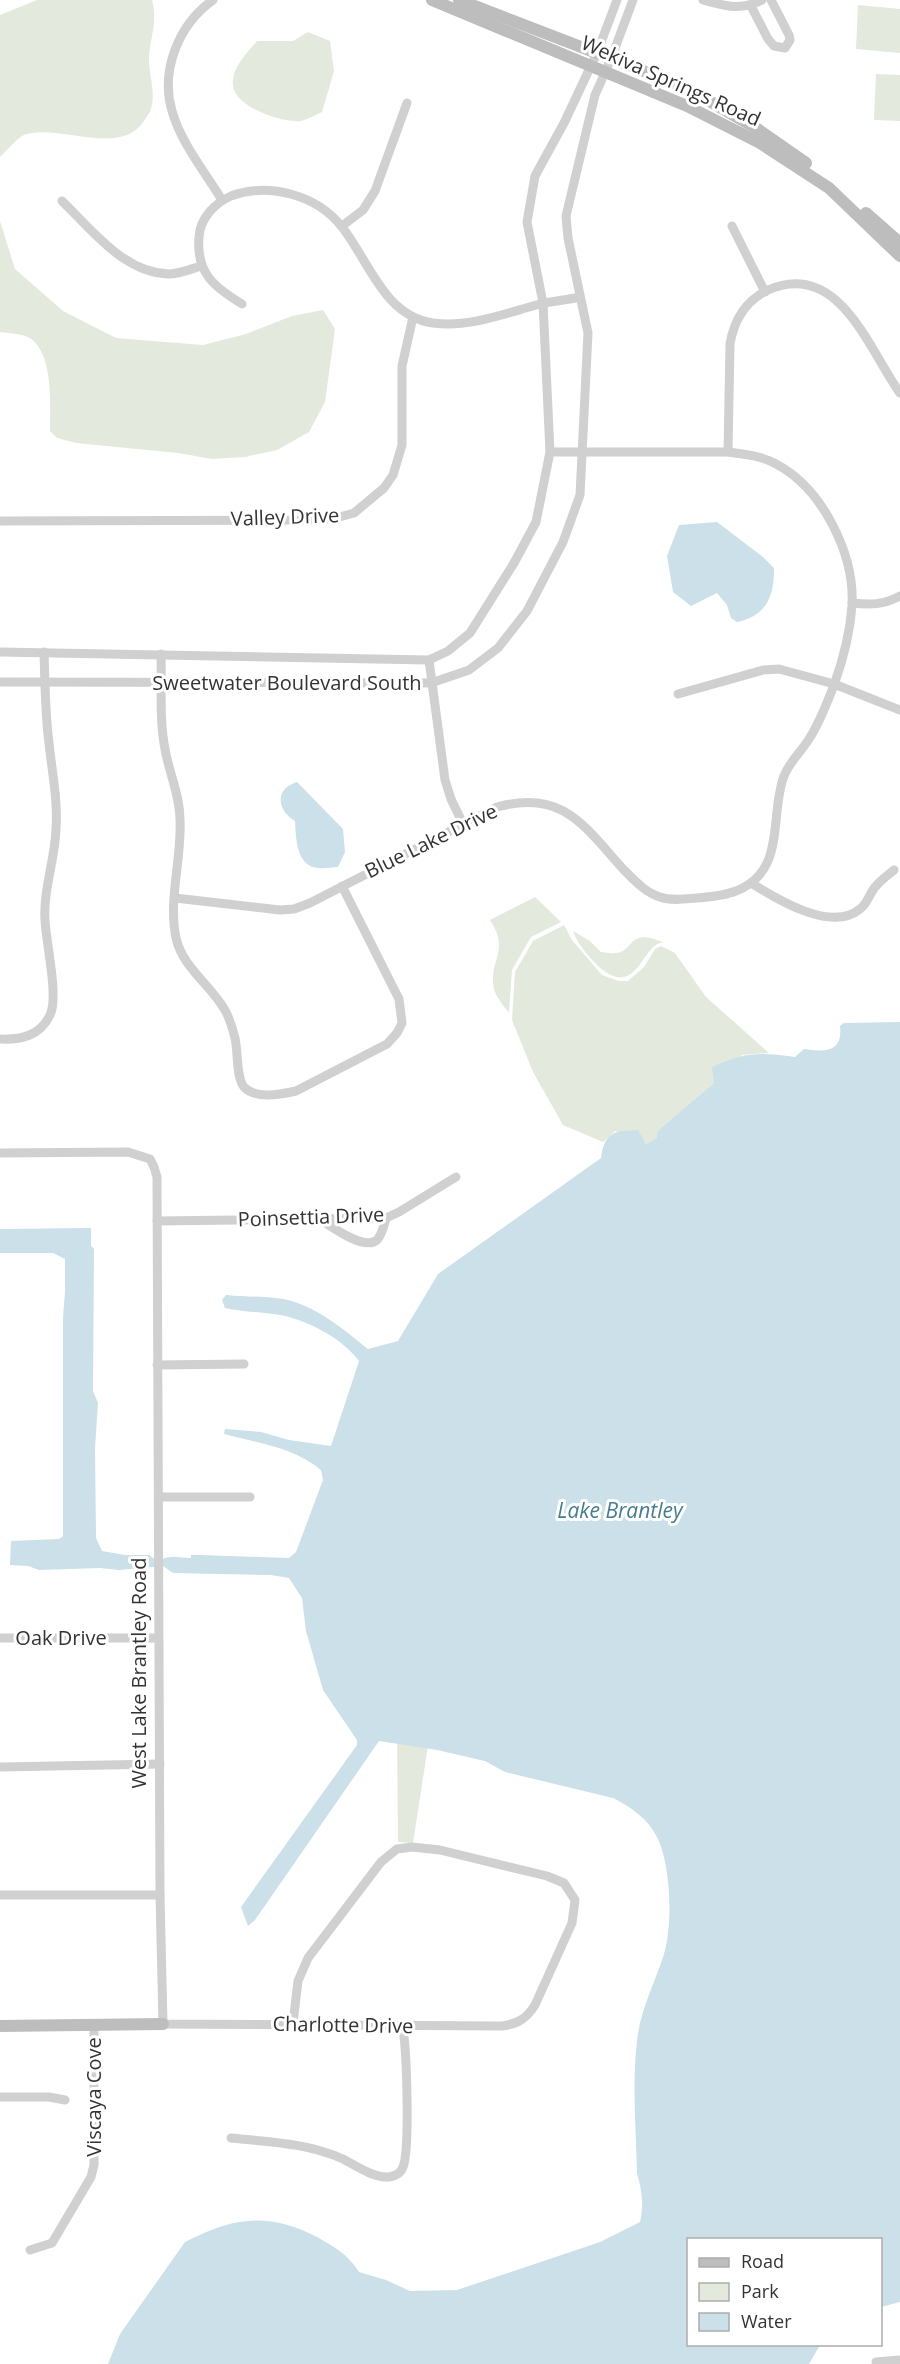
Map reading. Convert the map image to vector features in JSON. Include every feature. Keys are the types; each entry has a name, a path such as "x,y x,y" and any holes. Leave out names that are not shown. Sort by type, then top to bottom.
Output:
{"main road":[{"name":"Wekiva Springs Road","path":"432,0 594,59"},
{"name":"Wekiva Springs Road","path":"459,0 608,65 760,143 829,188 900,256"},
{"name":"Wekiva Springs Road","path":"608,65 685,87 756,128 819,172 900,243"},
{"path":"0,2026 163,2024"}],"street":[{"path":"213,0 189,23 176,45 171,61 169,91 172,112 187,145 222,200"},
{"name":"Sweetwater Boulevard South","path":"0,652 429,660 448,651 470,633 514,563 536,522 550,452 543,303 527,222 535,176 564,123 594,59 617,0"},
{"name":"Sweetwater Boulevard South","path":"0,682 431,683 470,670 498,648 528,611 563,542 580,495 588,333 566,216 595,95 633,0"},
{"path":"703,0 728,7 751,6 762,0"},
{"path":"751,6 768,39 774,46 785,48 790,40 774,4"},
{"path":"342,226 363,210 375,191 408,103"},
{"path":"242,304 209,281 201,266 198,243 199,231 204,220 222,200 250,191 288,192 315,205 342,226 378,284 394,303 413,317 432,323 456,324 543,303 580,297"},
{"path":"62,201 120,256 137,267 171,274 201,266"},
{"path":"732,226 765,292"},
{"path":"728,452 730,344 733,327 750,301 780,286 791,284 808,287 830,295 847,309 865,334 884,371 900,393"},
{"name":"Valley Drive","path":"0,521 317,520 354,513 384,488 399,461 402,445 402,366 413,317"},
{"path":"550,452 728,452 756,456 776,464 811,492 838,536 850,582 852,603 849,633 834,684 809,740 790,763 783,778 779,792 776,835 772,852 763,870 751,883 786,904 807,913 850,915 861,909 875,886 894,870"},
{"path":"852,603 876,605 900,596"},
{"path":"0,1040 13,1040 36,1032 51,1013 53,997 45,919 46,896 53,864 56,797 48,733 44,652"},
{"path":"161,654 165,750 178,793 180,819 180,853 173,921 177,940 187,964 214,993 227,1013 235,1037 241,1080 244,1087 252,1092 281,1095 296,1091 387,1044 402,1023 399,999 342,886"},
{"path":"429,660 445,780 450,799 463,824"},
{"path":"678,694 764,670 790,671 834,684 900,710"},
{"name":"Blue Lake Drive","path":"175,898 280,910 294,909 310,903 497,807 515,802 550,804 564,810 587,829 633,880 660,897 705,897 736,891 751,883"},
{"name":"West Lake Brantley Road","path":"0,1153 128,1152 150,1160 154,1167 156,1178 160,1895 163,2024"},
{"name":"Poinsettia Drive","path":"156,1221 386,1218 456,1178"},
{"path":"321,1220 342,1234 369,1243 375,1242 380,1237 386,1218"},
{"path":"157,1365 244,1364"},
{"path":"159,1497 250,1497"},
{"name":"Oak Drive","path":"0,1638 158,1638"},
{"path":"0,1767 160,1764"},
{"name":"Charlotte Drive","path":"163,2024 502,2025 523,2020 535,2005 572,1923 575,1900 571,1891 564,1883 547,1876 440,1850 412,1847 397,1849 381,1862 308,1958 298,1981 293,2023"},
{"path":"0,1895 160,1895"},
{"name":"Viscaya Cove","path":"30,2250 52,2243 91,2177 94,2151 94,2025"},
{"path":"231,2138 303,2145 322,2150 374,2174 391,2177 399,2174 403,2168 406,2150 406,2054 402,2025"},
{"path":"0,2097 49,2097 65,2100"},
{"path":"876,2362 900,2360"}],"green space":[{"path":"37,0 152,0 154,23 149,59 153,90 152,103 144,121 134,132 106,139 57,133 27,134 16,141 0,157 0,15"},
{"path":"858,5 900,9 900,53 856,49"},
{"path":"308,32 330,41 334,71 322,112 303,120 292,121 260,112 242,101 233,86 234,73 240,61 257,41 293,41"},
{"path":"876,74 900,75 900,121 874,120"},
{"path":"0,221 15,269 63,311 116,338 203,345 246,334 292,316 323,310 335,329 325,402 309,432 277,450 245,457 212,459 178,453 76,443 57,438 50,431 49,380 42,354 28,337 0,332"},
{"path":"535,897 561,922 531,937 512,970 509,1013 494,989 493,979 499,940 490,920"},
{"path":"564,925 572,940 602,975 619,981 628,981 644,967 655,949 661,946 675,953 706,997 769,1053 742,1055 714,1083 663,1126 658,1138 646,1144 615,1131 603,1142 563,1125 533,1072 512,1020 515,972 533,941"},
{"path":"573,931 590,941 601,952 621,952 643,937 664,943 656,945 630,975 620,977 609,974 594,962 579,944"},
{"path":"397,1732 429,1739 413,1843 398,1842"}],"water":[{"path":"717,522 774,568 772,588 767,603 755,615 737,622 731,618 727,605 717,593 691,606 673,592 667,556 679,525"},
{"path":"297,782 343,829 345,852 338,867 311,866 302,857 297,843 295,821 284,811 281,800 284,790"},
{"name":"Lake Brantley","path":"900,1022 900,2302 882,2307 882,2238 687,2238 687,2346 819,2346 809,2364 108,2364 120,2334 185,2242 219,2227 251,2221 267,2221 299,2229 340,2251 359,2272 386,2280 410,2291 457,2290 600,2242 640,2222 642,2204 637,2173 636,2057 641,2018 667,1942 668,1878 662,1849 649,1825 626,1805 613,1798 505,1772 485,1761 437,1750 379,1741 255,1920 248,1926 241,1907 357,1745 357,1740 323,1690 306,1631 302,1598 289,1578 271,1575 173,1573 163,1566 119,1570 100,1568 39,1570 28,1566 10,1565 11,1541 59,1539 63,1536 65,1259 53,1253 0,1253 0,1229 91,1228 91,1246 94,1249 93,1391 98,1403 95,1448 96,1538 102,1551 125,1555 149,1555 157,1559 191,1558 191,1555 289,1558 296,1552 323,1480 321,1470 287,1451 224,1434 225,1429 261,1432 289,1440 331,1446 359,1361 344,1345 302,1321 280,1315 225,1308 222,1300 226,1295 276,1298 295,1302 328,1319 368,1349 398,1341 438,1274 601,1158 605,1142 612,1134 638,1130 646,1144 657,1138 657,1133 663,1126 714,1083 712,1067 743,1056 771,1054 795,1057 804,1049 831,1049 838,1041 840,1026 844,1023"}]}
